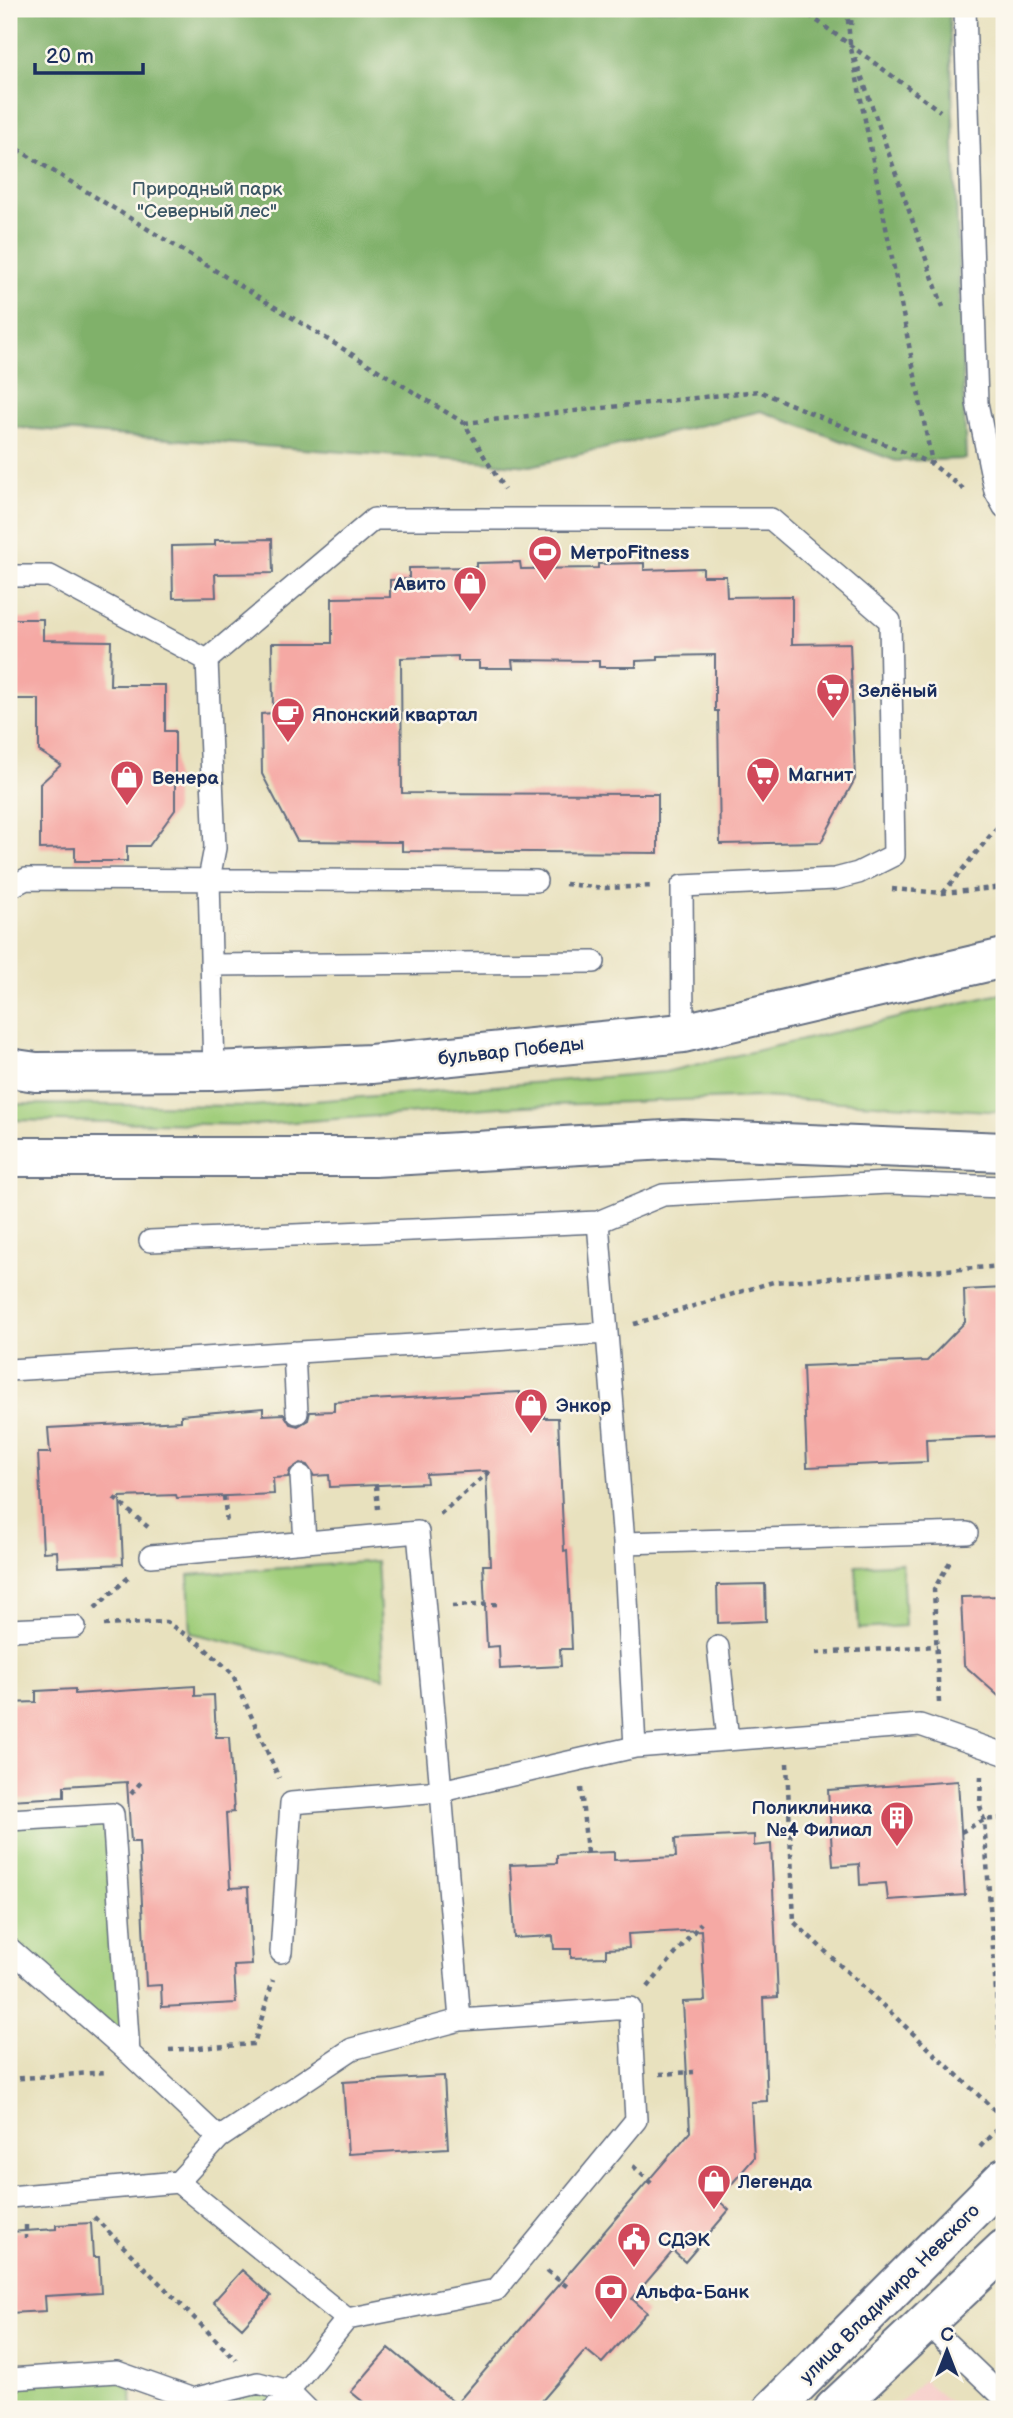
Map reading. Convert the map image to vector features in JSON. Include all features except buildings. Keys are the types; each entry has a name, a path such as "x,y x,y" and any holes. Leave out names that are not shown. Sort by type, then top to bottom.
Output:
{"main road":[{"name":"бульвар Победы","path":"9,1068 36,1072 214,1072 371,1064 683,1033 1004,958"},
{"path":"9,1157 374,1157 684,1139 1004,1152"},
{"name":"улица Владимира Невского","path":"773,2409 1004,2178"},
{"path":"834,2409 1004,2249"}],"lane":[{"path":"965,9 977,403 995,491 1004,507"},
{"path":"207,660 374,519 771,519 890,621 894,855 858,873 835,879 682,886 683,1033"},
{"path":"9,576 50,576 207,660"},
{"path":"207,660 215,848 209,879 214,1072"},
{"path":"9,887 26,879 536,881"},
{"path":"211,965 594,962"},
{"path":"150,1241 598,1222 663,1195 888,1183 1004,1187"},
{"path":"598,1222 624,1543 635,1748"},
{"path":"9,1370 606,1333"},
{"path":"294,1352 297,1413"},
{"path":"301,1476 305,1542"},
{"path":"151,1556 418,1532 460,2020"},
{"path":"624,1543 967,1533"},
{"path":"9,1630 75,1627"},
{"path":"718,1647 728,1740"},
{"path":"281,1952 291,1803 441,1791 635,1748 920,1725 1004,1754"},
{"path":"9,1820 113,1814 130,2053"},
{"path":"9,1948 130,2053 219,2138"},
{"path":"9,2197 178,2182 219,2138 352,2049 460,2020 630,2008 636,2120 496,2290 347,2319 274,2409"},
{"path":"178,2182 347,2319"},
{"path":"926,2323 1004,2398"},
{"path":"9,2379 117,2372 193,2399 258,2383 289,2391 307,2409"}],"path":[{"path":"801,9 969,133"},
{"path":"849,9 850,43 932,464"},
{"path":"850,43 946,313"},
{"path":"9,144 464,423 522,520"},
{"path":"464,423 759,391 932,464 974,498"},
{"path":"943,893 1004,819"},
{"path":"536,881 605,888 664,886"},
{"path":"896,891 943,893 1004,887"},
{"path":"606,1333 773,1282 1004,1266"},
{"path":"418,1532 489,1471"},
{"path":"940,1732 934,1589 967,1533"},
{"path":"75,1627 151,1556"},
{"path":"425,1606 500,1604"},
{"path":"75,1627 166,1622 200,1644 232,1673 291,1803"},
{"path":"816,1653 937,1646"},
{"path":"786,1736 794,1922 1004,2119"},
{"path":"578,1760 587,1853"},
{"path":"980,1806 984,1820 1004,2107"},
{"path":"961,1832 984,1820 1004,1818"},
{"path":"630,2008 701,1923"},
{"path":"130,2053 254,2044 281,1952"},
{"path":"9,2079 146,2069"},
{"path":"68,2192 258,2383"}],"shaded area":[{"path":"923,2380 958,2409 892,2409"}],"green space":[{"name":"Природный парк \"Северный лес\"","path":"9,9 949,9 966,459 896,461 761,411 531,466 9,427"},
{"path":"1004,993 1004,1112 760,1097 500,1107 253,1125 9,1120 9,1104 253,1106 665,1072"},
{"path":"377,1561 384,1678 191,1633 188,1575"},
{"path":"902,1563 905,1626 859,1629 856,1566"},
{"path":"113,1814 129,2053 9,1948 9,1820"},
{"path":"117,2372 132,2393 133,2409 9,2409 9,2379"},
{"path":"289,2391 274,2409 189,2409 193,2399"}],"place":[{"name":"МетроFitness","path":"545,582"},
{"name":"Авито","path":"470,613"},
{"name":"Зелёный","path":"833,720"},
{"name":"Японский квартал","path":"288,744"},
{"name":"Магнит","path":"763,804"},
{"name":"Венера","path":"127,807"},
{"name":"Энкор","path":"531,1435"},
{"name":"Поликлиника №4 Филиал","path":"897,1848"},
{"name":"Легенда","path":"714,2211"},
{"name":"СДЭК","path":"634,2269"},
{"name":"Альфа-Банк","path":"611,2321"}]}
